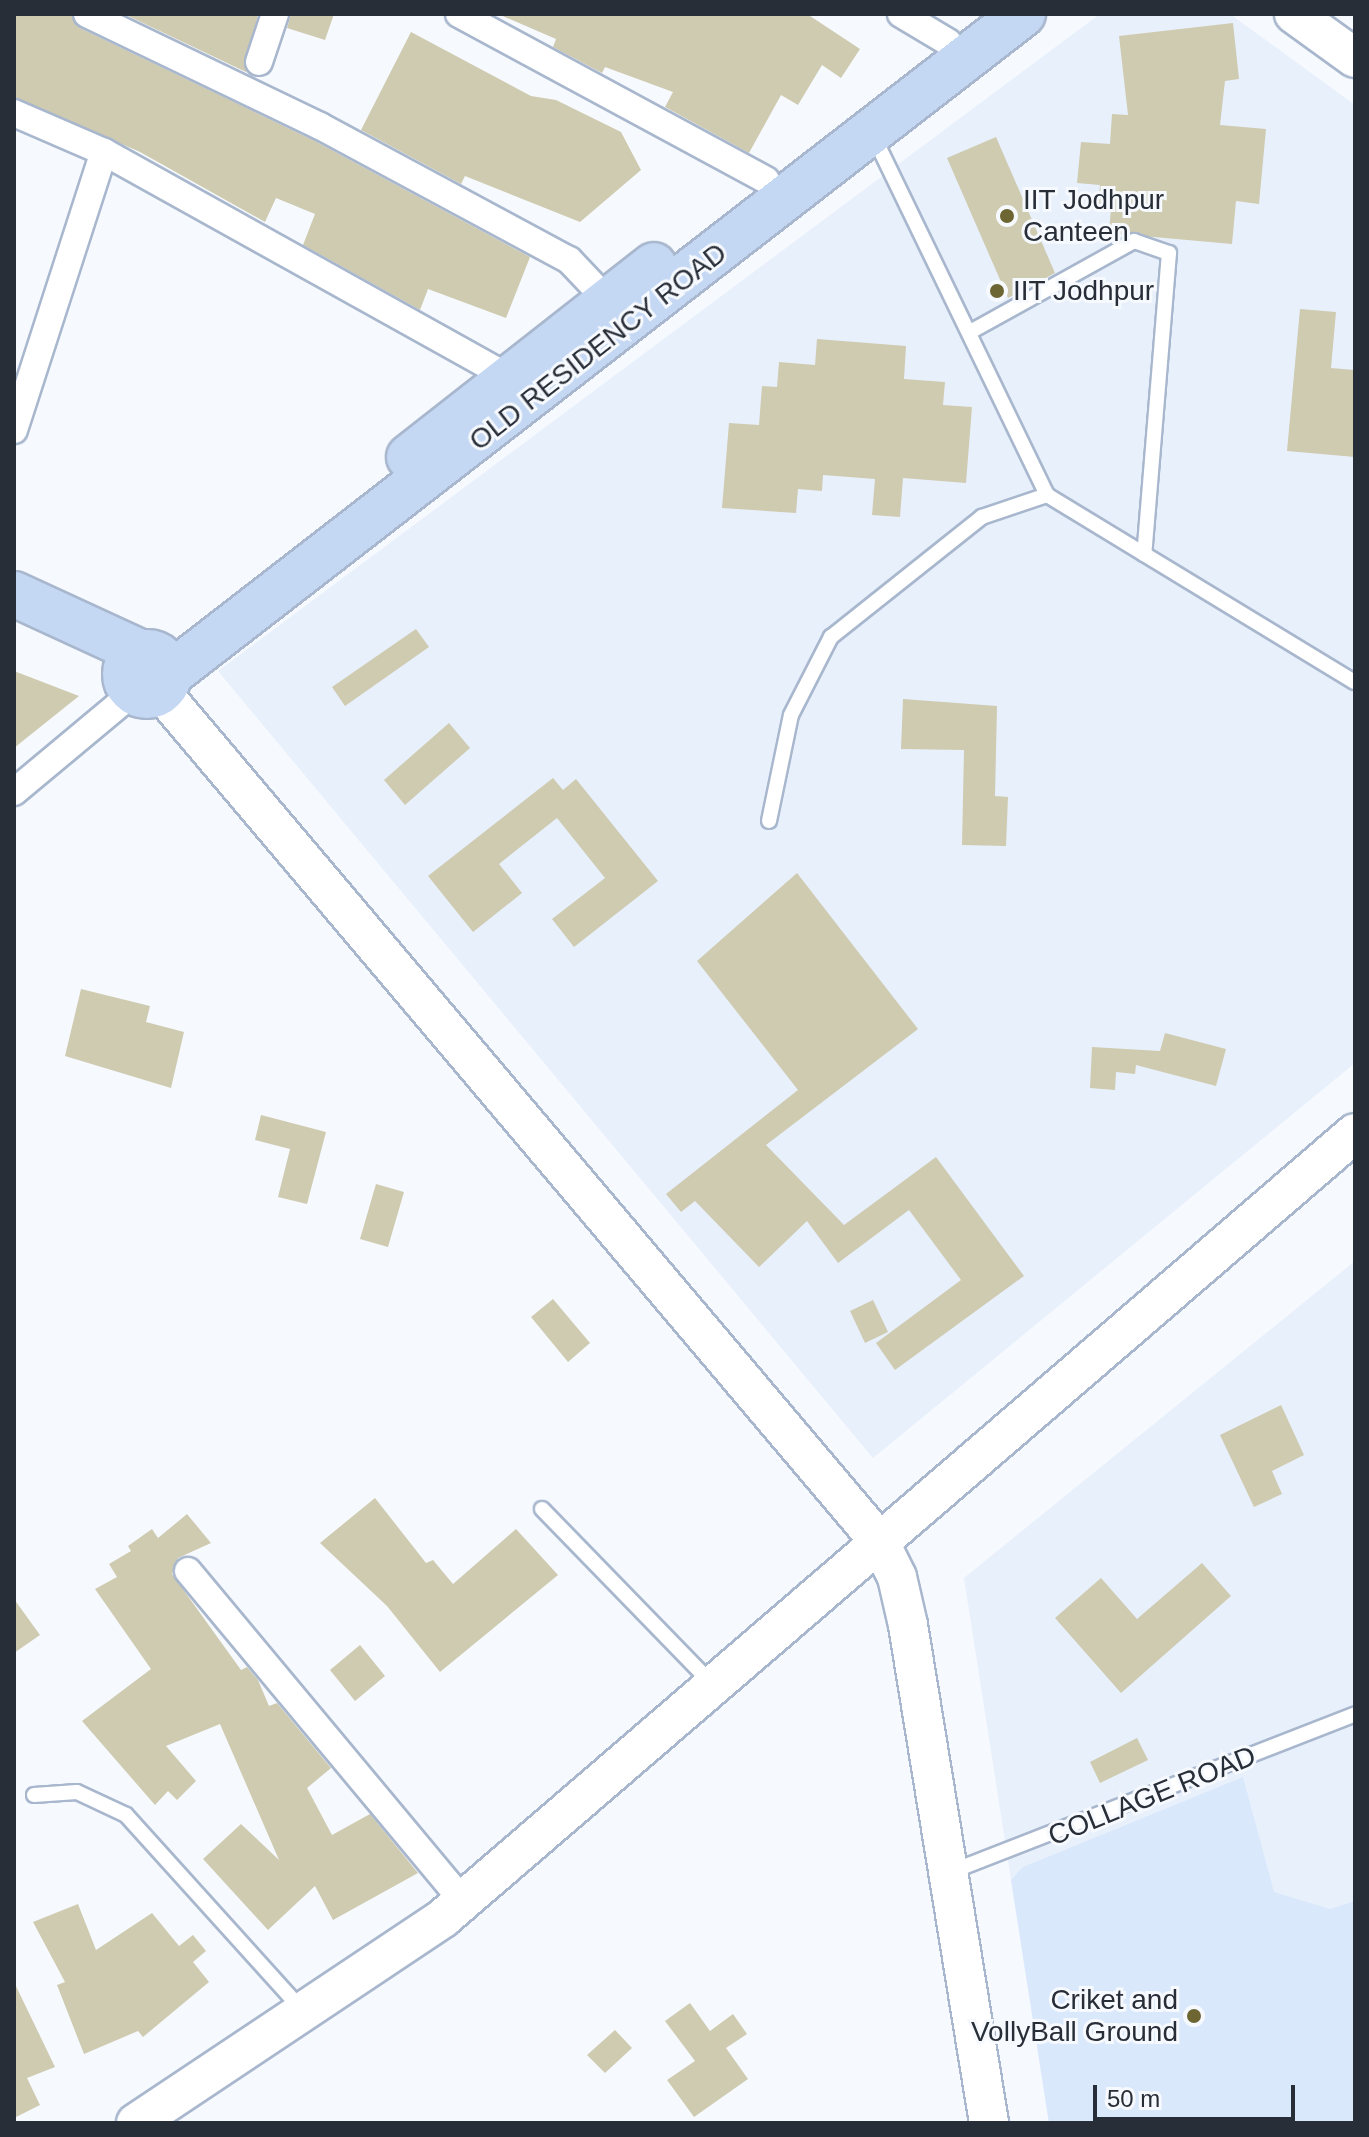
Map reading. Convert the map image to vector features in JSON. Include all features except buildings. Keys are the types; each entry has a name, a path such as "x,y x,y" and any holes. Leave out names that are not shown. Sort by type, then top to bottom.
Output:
{"highway":[{"name":"OLD RESIDENCY ROAD","path":"149,674 508,377 984,14"},
{"name":"OLD RESIDENCY ROAD","path":"149,674 1023,14"},
{"path":"14,594 149,674"},
{"path":"14,626 149,674"}],"street":[{"path":"87,14 320,126 569,260 608,301"},
{"path":"259,62 275,14"},
{"path":"459,14 766,180"},
{"path":"901,14 948,42"},
{"path":"1294,14 1355,58"},
{"path":"14,113 104,152 508,377"},
{"path":"14,430 104,152"},
{"path":"14,792 149,674 879,1541 897,1577 908,1625 989,2123"},
{"path":"136,2123 305,2014 463,1901 1355,1133"},
{"path":"188,1571 463,1901"}],"lane":[{"path":"871,131 1047,495 1355,682"},
{"path":"970,332 1134,241 1169,253 1144,554"},
{"path":"769,821 791,715 831,637 982,517 1047,495"},
{"path":"542,1509 714,1685"},
{"name":"COLLAGE ROAD","path":"948,1873 1355,1714"},
{"path":"34,1795 77,1792 126,1815 305,2014"}],"shaded area":[{"path":"1100,14 1230,14 1355,105 1355,1063 873,1458 218,671"},
{"path":"1355,1261 1355,2123 1049,2123 964,1578"},
{"name":"Criket and VollyBall Ground","path":"1243,1777 1274,1892 1330,1909 1355,1901 1355,2123 1049,2123 1011,1880 1023,1867"}],"place":[{"name":"IIT Jodhpur Canteen","path":"1007,216"},
{"name":"IIT Jodhpur","path":"997,291"},
{"name":"Criket and VollyBall Ground","path":"1194,2016"}]}
